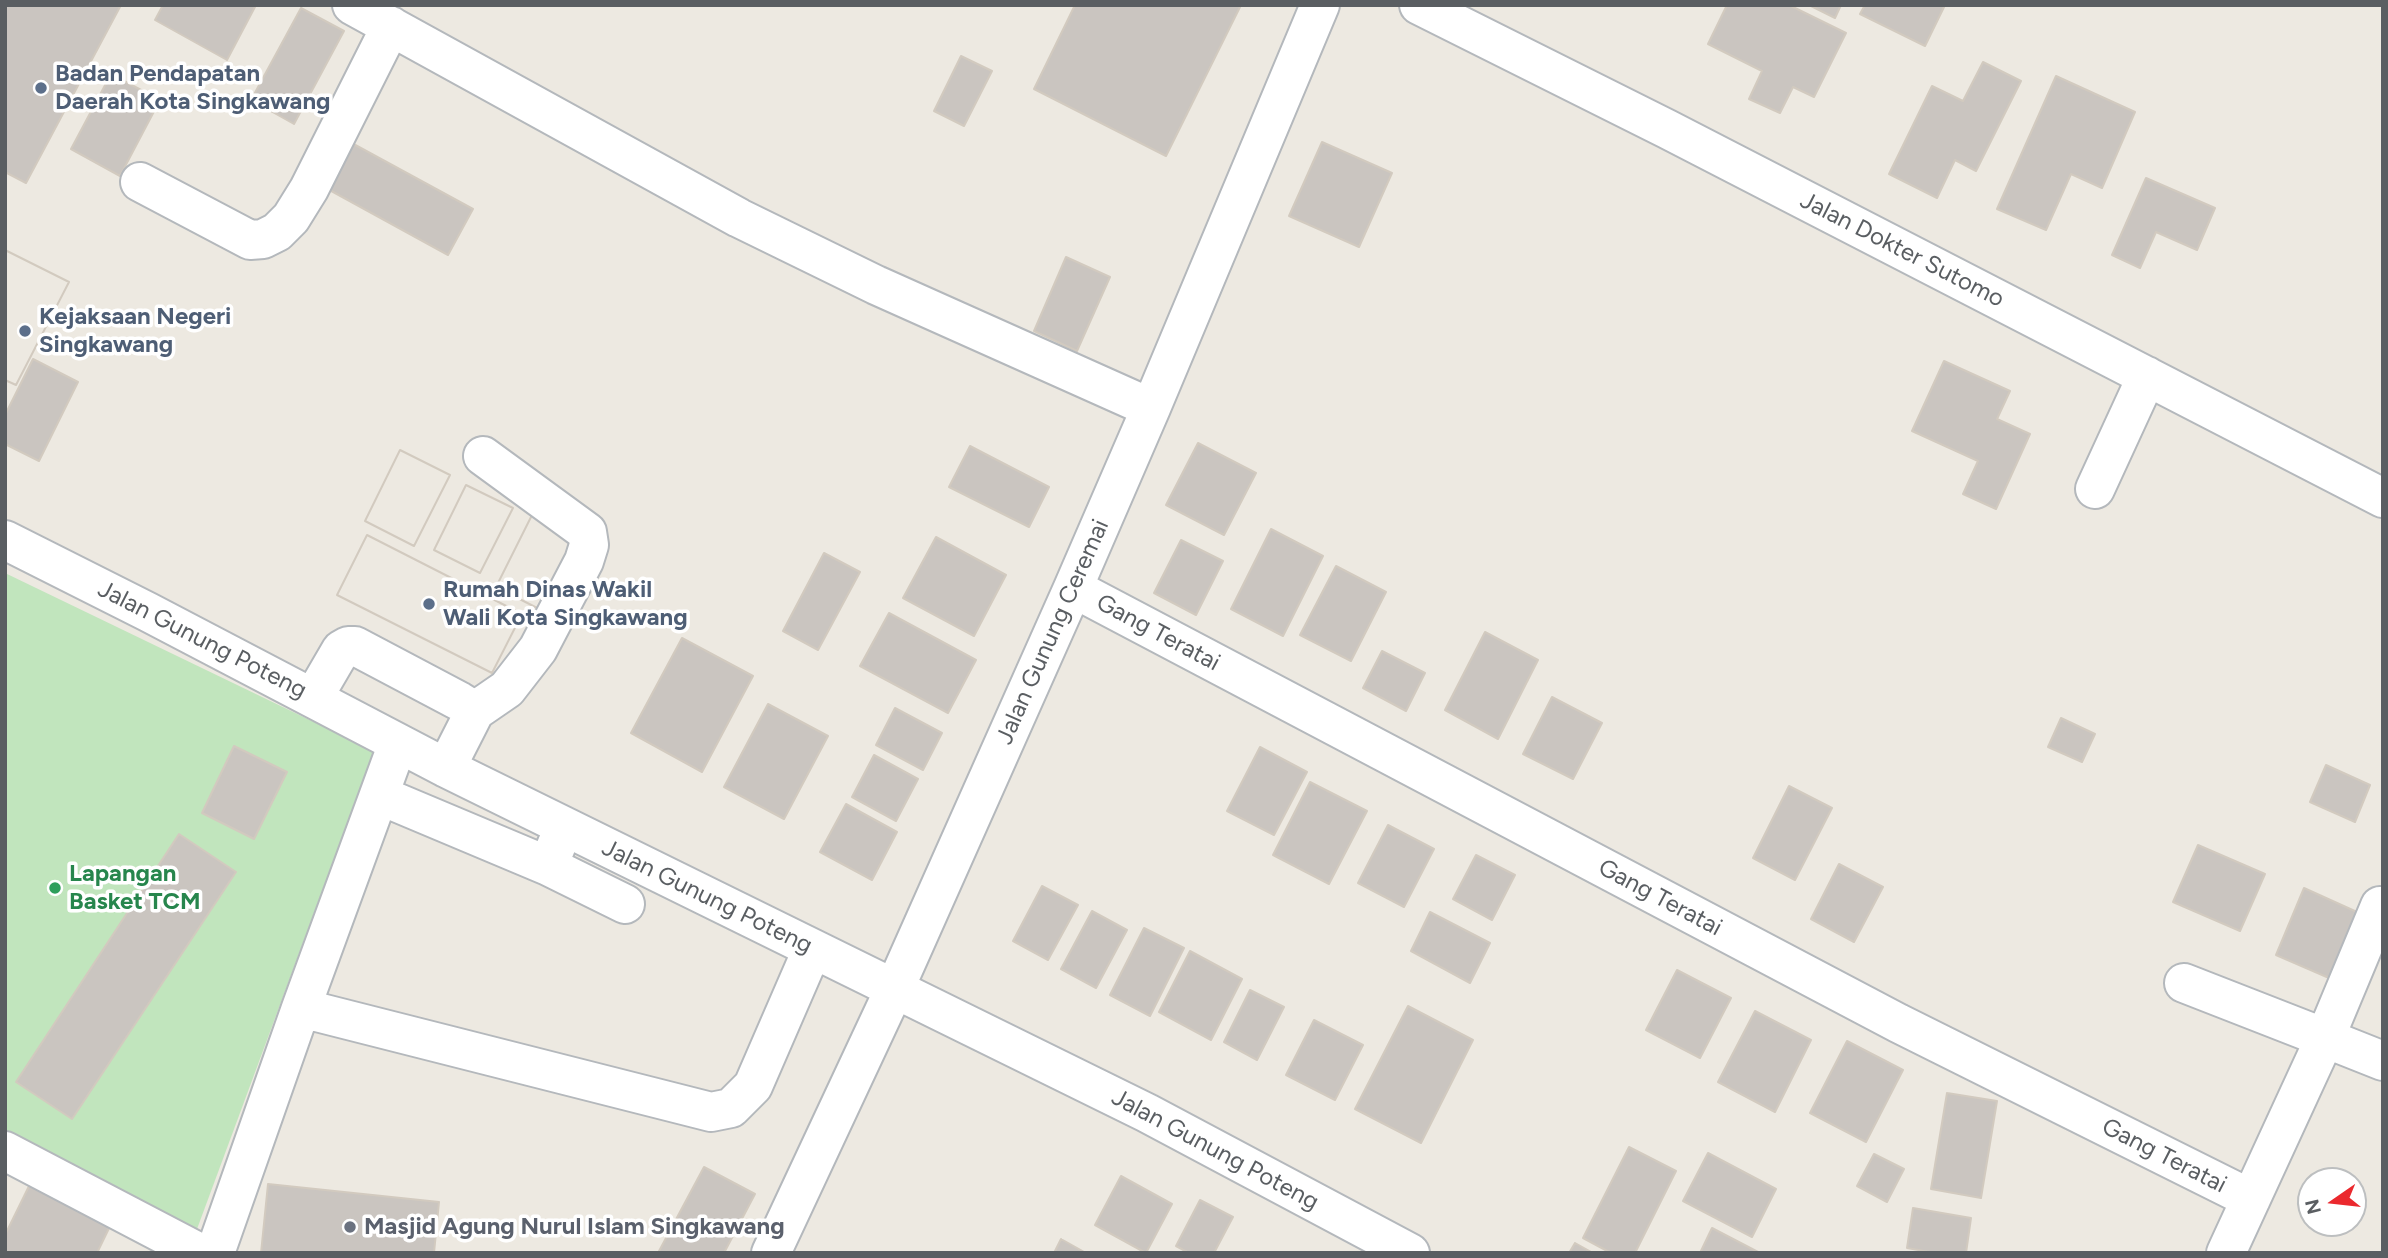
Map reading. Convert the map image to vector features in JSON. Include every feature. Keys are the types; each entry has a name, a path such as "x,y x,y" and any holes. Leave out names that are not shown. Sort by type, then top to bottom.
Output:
{"street":[{"path":"352,5 739,218 888,290 1152,408"},
{"name":"Jalan Gunung Ceremai","path":"771,1253 894,990 1073,588 1152,408 1320,5"},
{"name":"Jalan Dokter Sutomo","path":"1419,5 1655,123 2383,498"},
{"path":"140,182 250,240 263,239 277,232 291,218 309,189 391,26"},
{"path":"2095,489 2147,376"},
{"path":"446,768 475,711 507,689 538,649 584,561 589,545 587,532 484,456"},
{"name":"Jalan Gunung Poteng","path":"5,540 446,768 1147,1113 1410,1253"},
{"name":"Gang Teratai","path":"1073,588 1874,1010 2251,1199"},
{"path":"313,698 341,650 355,646 475,711"},
{"path":"215,1253 398,743"},
{"path":"379,795 548,866 625,904"},
{"path":"548,866 557,843 568,828"},
{"path":"2226,1253 2325,1038 2380,906"},
{"path":"301,1008 711,1112 732,1108 753,1086 812,950"},
{"path":"2184,983 2383,1061"},
{"path":"5,1151 201,1253"}],"green space":[{"path":"5,573 374,751 197,1229 5,1130"}],"building":[{"name":"Badan Pendapatan Daerah Kota Singkawang","path":"5,5 121,5 26,183 5,172"},
{"path":"163,5 256,5 227,60 155,20"},
{"path":"1075,5 1241,5 1166,156 1034,89"},
{"path":"1727,5 1789,5 1846,33 1814,97 1793,87 1780,113 1749,99 1762,71 1708,44"},
{"path":"1809,5 1841,5 1835,18"},
{"path":"1865,5 1945,5 1925,46 1860,14"},
{"path":"301,8 344,31 294,124 251,100"},
{"path":"961,56 992,71 964,126 934,111"},
{"path":"1983,62 2021,81 1976,171 1955,160 1937,198 1889,174 1932,86 1963,101"},
{"path":"111,74 160,100 120,176 71,149"},
{"path":"2056,76 2135,112 2102,188 2071,174 2046,230 1997,209"},
{"path":"348,141 473,209 448,255 324,187"},
{"path":"1322,142 1392,173 1359,247 1289,216"},
{"path":"2146,178 2215,208 2197,250 2156,232 2140,268 2112,255"},
{"name":"Kejaksaan Negeri Singkawang","path":"5,250 69,282 16,385 5,380"},
{"name":"Kejaksaan Negeri Singkawang","path":"5,250 69,282 16,385 5,380"},
{"path":"1066,257 1110,277 1077,351 1034,331"},
{"path":"33,359 78,382 39,461 5,444 5,415"},
{"path":"1944,361 2010,391 1997,419 2030,434 1996,509 1963,494 1978,461 1912,431"},
{"path":"1198,443 1256,473 1224,535 1166,505"},
{"path":"970,446 1049,487 1029,527 949,487"},
{"name":"Rumah Dinas Wakil Wali Kota Singkawang","path":"400,450 450,475 414,546 365,521"},
{"name":"Rumah Dinas Wakil Wali Kota Singkawang","path":"400,450 450,475 414,546 365,521"},
{"name":"Rumah Dinas Wakil Wali Kota Singkawang","path":"466,485 513,508 480,573 434,550"},
{"name":"Rumah Dinas Wakil Wali Kota Singkawang","path":"466,485 513,508 480,573 434,550"},
{"name":"Rumah Dinas Wakil Wali Kota Singkawang","path":"533,513 582,537 545,612 496,587"},
{"name":"Rumah Dinas Wakil Wali Kota Singkawang","path":"533,513 582,537 545,612 496,587"},
{"path":"1271,529 1323,556 1283,636 1231,609"},
{"name":"Rumah Dinas Wakil Wali Kota Singkawang","path":"367,535 522,614 492,673 337,595"},
{"name":"Rumah Dinas Wakil Wali Kota Singkawang","path":"367,535 522,614 492,673 337,595"},
{"path":"936,537 1006,575 974,636 903,598"},
{"path":"1181,540 1223,561 1196,615 1154,593"},
{"path":"824,553 860,572 818,650 783,631"},
{"path":"1336,566 1386,592 1351,661 1300,635"},
{"path":"889,613 976,660 948,713 860,666"},
{"path":"1485,632 1538,660 1498,739 1445,710"},
{"path":"682,638 753,676 702,772 631,733"},
{"path":"1382,651 1425,673 1406,711 1363,688"},
{"path":"1552,697 1602,723 1573,779 1523,754"},
{"path":"768,704 828,736 784,819 724,787"},
{"path":"895,708 942,733 923,770 876,745"},
{"path":"2061,718 2095,734 2082,762 2048,747"},
{"path":"234,746 287,772 254,839 202,813"},
{"path":"1260,747 1307,772 1274,835 1227,811"},
{"path":"874,755 918,779 896,821 852,797"},
{"path":"2326,765 2370,785 2355,822 2310,802"},
{"path":"1310,782 1367,811 1329,884 1273,855"},
{"path":"1789,786 1832,808 1795,880 1753,858"},
{"path":"846,804 897,832 872,880 820,852"},
{"path":"1388,825 1434,849 1404,907 1358,883"},
{"path":"179,834 236,872 72,1119 16,1082"},
{"path":"2198,845 2265,874 2240,931 2173,902"},
{"path":"1476,855 1515,875 1492,920 1453,899"},
{"path":"1839,864 1883,887 1854,942 1811,919"},
{"path":"1042,886 1078,905 1048,960 1013,941"},
{"path":"2304,888 2357,912 2329,978 2276,955"},
{"path":"1092,911 1127,930 1096,988 1061,969"},
{"path":"1430,912 1490,943 1470,983 1411,951"},
{"path":"1144,928 1184,948 1150,1016 1110,995"},
{"path":"1190,951 1242,979 1211,1040 1159,1012"},
{"path":"1677,970 1731,998 1700,1058 1646,1030"},
{"path":"1250,990 1284,1007 1257,1060 1224,1042"},
{"path":"1408,1006 1473,1040 1421,1143 1355,1109"},
{"path":"1755,1011 1811,1040 1775,1112 1718,1082"},
{"path":"1314,1020 1363,1045 1335,1100 1286,1075"},
{"path":"1847,1041 1903,1070 1866,1142 1810,1113"},
{"path":"1947,1093 1997,1101 1981,1198 1931,1189"},
{"path":"1629,1147 1676,1171 1635,1253 1611,1253 1583,1238"},
{"path":"1708,1153 1776,1189 1752,1237 1683,1201"},
{"path":"1874,1154 1904,1169 1887,1202 1857,1186"},
{"path":"704,1167 755,1194 724,1253 658,1253"},
{"path":"1121,1176 1172,1204 1146,1253 1095,1225"},
{"path":"32,1180 113,1220 97,1253 5,1253 5,1235"},
{"name":"Masjid Agung Nurul Islam Singkawang","path":"268,1184 439,1202 434,1253 261,1253"},
{"path":"1200,1200 1233,1217 1214,1253 1189,1253 1176,1246"},
{"path":"1913,1208 1971,1218 1966,1253 1935,1253 1907,1248"},
{"path":"1712,1228 1760,1253 1700,1253"},
{"path":"1061,1239 1086,1253 1054,1253"},
{"path":"1575,1243 1593,1253 1569,1253"}],"place":[{"name":"Badan Pendapatan Daerah Kota Singkawang","path":"41,88"},
{"name":"Kejaksaan Negeri Singkawang","path":"25,331"},
{"name":"Rumah Dinas Wakil Wali Kota Singkawang","path":"429,604"},
{"name":"Lapangan Basket TCM","path":"55,888"},
{"name":"Masjid Agung Nurul Islam Singkawang","path":"350,1227"}]}
